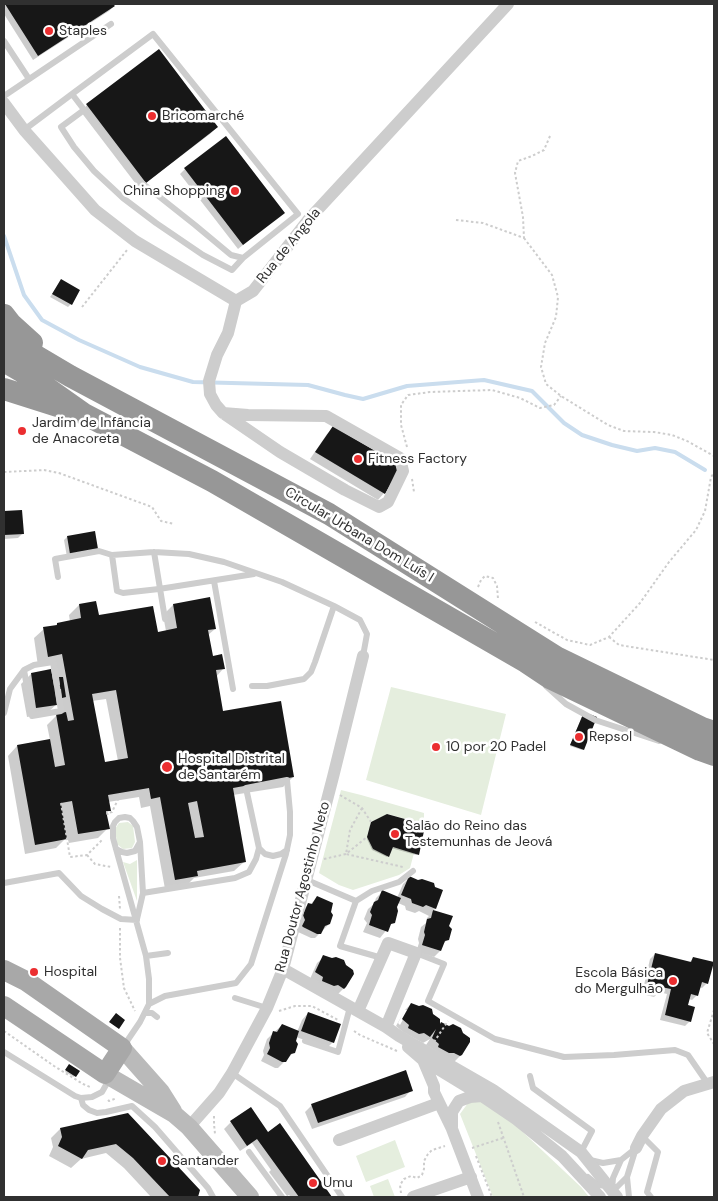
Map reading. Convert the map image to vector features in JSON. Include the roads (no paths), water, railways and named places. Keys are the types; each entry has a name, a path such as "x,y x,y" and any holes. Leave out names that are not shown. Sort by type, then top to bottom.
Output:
{"highway":[{"path":"4,315 11,324 70,376"},
{"name":"Circular Urbana Dom Luís I","path":"4,337 70,376 329,514 558,658 702,728 714,732"},
{"name":"Circular Urbana Dom Luís I","path":"4,361 33,378 84,414 212,481 526,662 550,678 707,752"},
{"path":"4,389 84,414"}],"main road":[{"path":"4,970 26,981 122,1048 161,1092 174,1114"},
{"path":"4,982 13,979 26,981"},
{"path":"4,1006 108,1076 174,1114 189,1127 250,1197"},
{"path":"108,1076 122,1048"}],"street":[{"name":"Rua de Angola","path":"236,301 253,291 304,217 508,4"},
{"path":"4,103 24,130 95,210 134,241 236,301 228,333 217,355 209,385 210,394 223,413 280,452 344,490 379,507 388,502 403,470 400,458 326,416 248,416 223,413"},
{"path":"262,440 257,429 261,423 271,416"},
{"name":"Rua Doutor Agostinho Neto","path":"189,1127 220,1093 232,1073 267,1008 283,969 363,656"},
{"path":"354,1009 382,958 388,943 416,953 386,1027"},
{"path":"283,969 386,1027 399,1036 412,1052 465,1074 493,1090 584,1155 612,1191"},
{"path":"424,1056 516,1119 562,1156 600,1197"},
{"path":"424,1056 434,1086 434,1092 452,1129 478,1197"},
{"path":"639,1142 661,1109 684,1091 711,1083"},
{"path":"452,1129 452,1112 458,1101 470,1097 487,1100"},
{"path":"339,1140 439,1103"},
{"path":"420,1196 471,1177"}],"lane":[{"path":"4,96 111,24"},
{"path":"24,130 153,34 304,217 243,258 232,270 203,255 156,223 123,198 94,171 60,127 84,110"},
{"path":"4,41 29,78"},
{"path":"72,94 137,179 231,255 243,258"},
{"path":"58,578 55,559 99,551 112,556 154,552 189,554 224,562 282,582 360,620 367,634 363,656"},
{"path":"154,552 165,619"},
{"path":"112,556 117,591 124,593 256,574"},
{"path":"214,581 233,689"},
{"path":"252,686 267,686 304,679 311,672 334,606"},
{"path":"4,713 10,689 24,670 34,665 53,662 62,711 32,716 24,670"},
{"path":"526,662 542,683 566,704 595,720 661,741"},
{"path":"671,744 707,752"},
{"path":"143,892 235,878 249,872 256,859 258,848 246,788 287,780 290,835 252,964 236,983 165,996 149,1004"},
{"path":"122,1048 145,1014 149,1004 149,979 146,956 116,849 113,826 119,818 125,817 130,818 137,827 140,842 143,892 137,920"},
{"path":"116,849 127,853 135,851 140,842"},
{"path":"258,848 264,854 273,856 281,854 286,850"},
{"path":"382,958 340,946 356,900 372,891 399,882 413,871"},
{"path":"4,883 59,873 81,896 102,909 121,919 137,920"},
{"path":"307,880 356,900"},
{"path":"146,956 168,953"},
{"path":"416,953 444,964 428,1001 495,1039 564,1057 675,1050 688,1055 711,1083"},
{"path":"234,998 267,1008"},
{"path":"305,1041 338,1052 354,1009"},
{"path":"145,1014 152,1013 157,1017"},
{"path":"4,1052 81,1098 102,1092 108,1076"},
{"path":"232,1073 280,1106 342,1197"},
{"path":"530,1076 533,1088 592,1132 584,1155 603,1163 621,1160"},
{"path":"81,1098 83,1105 97,1113 132,1106 161,1134 208,1188 213,1197"},
{"path":"612,1191 613,1178 621,1160 639,1142"},
{"path":"629,1197 628,1177 639,1142"},
{"path":"639,1142 658,1152 647,1192 651,1197"},
{"path":"249,1152 282,1197"},
{"path":"562,1156 598,1185 612,1191"},
{"path":"612,1191 628,1177"}],"waterway":[{"path":"4,236 24,295 42,320 79,340 140,367 193,382 308,385 363,399 407,386 484,380 532,391 564,423 582,435 637,451 655,448 675,452 705,470"}],"place":[{"name":"Staples","path":"49,31"},
{"name":"Bricomarché","path":"152,116"},
{"name":"China Shopping","path":"235,191"},
{"name":"Jardim de Infância de Anacoreta","path":"22,431"},
{"name":"Fitness Factory","path":"358,459"},
{"name":"Repsol","path":"579,737"},
{"name":"10 por 20 Padel","path":"436,747"},
{"name":"Hospital Distrital de Santarém","path":"167,767"},
{"name":"Salão do Reino das Testemunhas de Jeová","path":"395,834"},
{"name":"Hospital","path":"34,972"},
{"name":"Escola Básica do Mergulhão","path":"673,981"},
{"name":"Santander","path":"162,1161"},
{"name":"Umu","path":"313,1183"}]}
